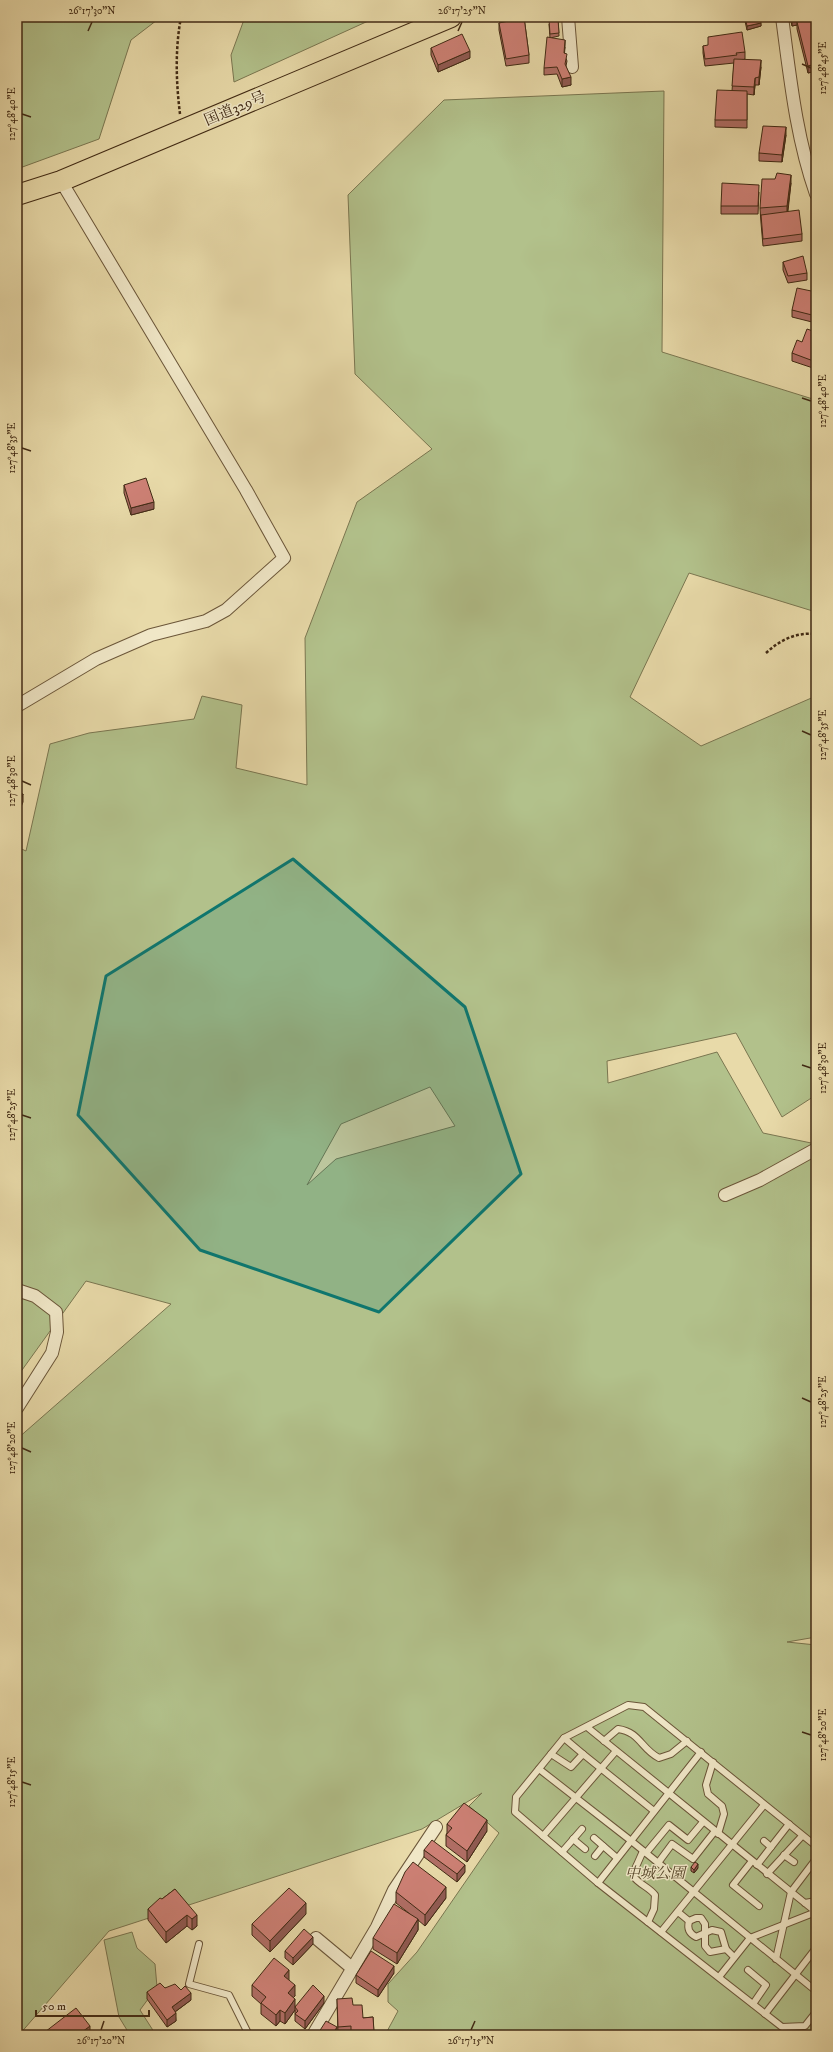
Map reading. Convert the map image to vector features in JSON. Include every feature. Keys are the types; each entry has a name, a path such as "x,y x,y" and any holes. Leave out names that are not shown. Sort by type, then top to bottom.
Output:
{"highway":[{"name":"国道329号","path":"17,195 61,180 185,130 451,17"}],"street":[{"path":"568,17 572,67"},
{"path":"782,17 794,112 806,165 816,194"},
{"path":"17,706 96,659 151,635 206,621 226,610 284,558 246,490 61,180"},
{"path":"725,1195 760,1180 816,1149"},
{"path":"17,1290 35,1296 56,1312 57,1332 52,1353 17,1408"},
{"path":"313,2035 377,1926 394,1890 436,1827"},
{"path":"316,1938 352,1968"}],"lane":[{"path":"816,1846 644,1707 628,1705 564,1738 516,1797 515,1812 598,1883 782,2027 805,2026 816,2012"},
{"path":"586,1727 816,1912"},
{"path":"604,1741 618,1729 626,1731 635,1735 651,1754 659,1758 671,1754 687,1741"},
{"path":"564,1738 654,1811"},
{"path":"544,1836 575,1797 602,1769 616,1751"},
{"path":"598,1883 630,1840 701,1752"},
{"path":"551,1754 571,1767 583,1754"},
{"path":"658,1863 672,1844 692,1859 716,1832 724,1814 722,1806 708,1794 706,1785 713,1762"},
{"path":"539,1769 630,1840 816,1991"},
{"path":"662,1932 731,1844 764,1805"},
{"path":"648,1922 654,1909 655,1895 651,1889 639,1884 634,1877 635,1869 644,1852 669,1825 688,1840 703,1822"},
{"path":"759,1906 733,1885 771,1847 789,1824"},
{"path":"562,1852 582,1829"},
{"path":"767,1874 802,1836"},
{"path":"594,1838 617,1858"},
{"path":"573,1839 585,1849"},
{"path":"764,1841 771,1847"},
{"path":"595,1856 603,1846"},
{"path":"784,1855 794,1862"},
{"path":"776,1959 791,1892 816,1859"},
{"path":"805,1903 816,1901"},
{"path":"678,1912 689,1921"},
{"path":"719,1977 750,1938 816,1912"},
{"path":"689,1921 696,1918 701,1918 705,1924 705,1946 710,1952 726,1950"},
{"path":"689,1921 688,1928 690,1934 696,1938 712,1930 721,1932 726,1950 734,1957"},
{"path":"199,1944 189,1984 229,1994 249,2035"},
{"path":"765,2014 816,1948"},
{"path":"748,1970 766,1986 753,2004"}],"path":[{"path":"181,17 177,34 176,82 180,115 185,130"},
{"path":"766,653 776,644 789,637 816,634"}],"highlighted area":[{"path":"293,859 465,1007 521,1174 379,1312 200,1250 78,1115 106,976"}],"green space":[{"path":"17,17 161,17 131,40 99,139 17,169"},
{"path":"245,17 377,17 234,82 231,55"},
{"name":"中城公園","path":"664,91 662,352 816,400 816,612 689,573 630,697 701,746 816,696 816,1095 782,1117 736,1033 607,1061 608,1083 717,1052 763,1133 816,1144 816,1637 787,1642 816,1645 816,2035 385,2035 398,2011 388,2002 388,1984 417,1952 499,1833 469,1806 482,1793 422,1829 109,1931 19,2035 17,2035 17,1439 171,1304 86,1281 17,1377 17,847 26,851 50,744 89,733 194,719 202,696 242,705 236,768 307,785 305,638 357,502 432,449 355,374 348,195 444,100","holes":["430,1087 455,1126 336,1159 307,1185 341,1124"]},
{"path":"132,1932 137,1948 155,1964 157,1987 140,2010 156,2035 130,2035 119,2017 104,1940"}],"building":[{"path":"519,17 524,17 529,55 506,59 499,23 519,19"},
{"path":"745,17 760,17 761,23 747,26"},
{"path":"816,17 816,64 808,66 797,22"},
{"path":"558,19 559,33 550,34 549,20"},
{"path":"742,32 745,52 736,53 737,55 705,59 703,46 708,45 708,37"},
{"path":"462,34 470,51 438,65 431,48"},
{"path":"547,37 565,40 564,53 567,54 565,64 571,77 562,79 557,67 544,68"},
{"path":"734,59 761,60 759,77 755,78 754,87 732,86"},
{"path":"717,90 747,91 747,120 715,120"},
{"path":"763,126 786,127 782,155 759,153"},
{"path":"777,173 791,175 787,206 760,208 762,179 775,179"},
{"path":"722,183 759,185 758,206 721,206"},
{"path":"799,210 802,234 763,239 761,215"},
{"path":"803,256 807,273 788,276 783,262"},
{"path":"797,288 816,292 816,316 792,310"},
{"path":"807,329 816,332 816,362 792,353 797,340 802,342"},
{"path":"146,478 154,502 131,508 124,485"},
{"path":"17,792 23,794 17,809"},
{"path":"464,1803 487,1820 467,1851 446,1835 452,1828 447,1824"},
{"path":"432,1840 465,1865 457,1874 424,1850"},
{"path":"413,1862 446,1887 425,1915 396,1892 405,1872"},
{"path":"695,1862 698,1864 694,1870 691,1867"},
{"path":"289,1888 306,1903 270,1941 252,1924"},
{"path":"175,1889 197,1915 192,1919 187,1915 166,1932 148,1909 160,1898 162,1899"},
{"path":"394,1904 418,1919 397,1953 373,1938"},
{"path":"304,1929 313,1937 293,1958 285,1951"},
{"path":"371,1951 394,1966 378,1990 356,1975"},
{"path":"274,1958 289,1970 284,1976 295,1985 288,1993 295,1999 285,2013 280,2010 276,2015 261,2003 266,1997 252,1985"},
{"path":"160,1983 165,1988 175,1984 181,1990 185,1986 191,1993 172,2007 176,2013 167,2020 147,1992"},
{"path":"313,1985 324,1996 305,2021 295,2014 298,2011 295,2007"},
{"path":"352,1998 353,2005 362,2005 363,2018 373,2017 374,2031 351,2033 351,2026 338,2027 337,1999"},
{"path":"76,2008 90,2026 78,2035 41,2035"},
{"path":"326,2021 337,2027 332,2035 317,2035"}]}
